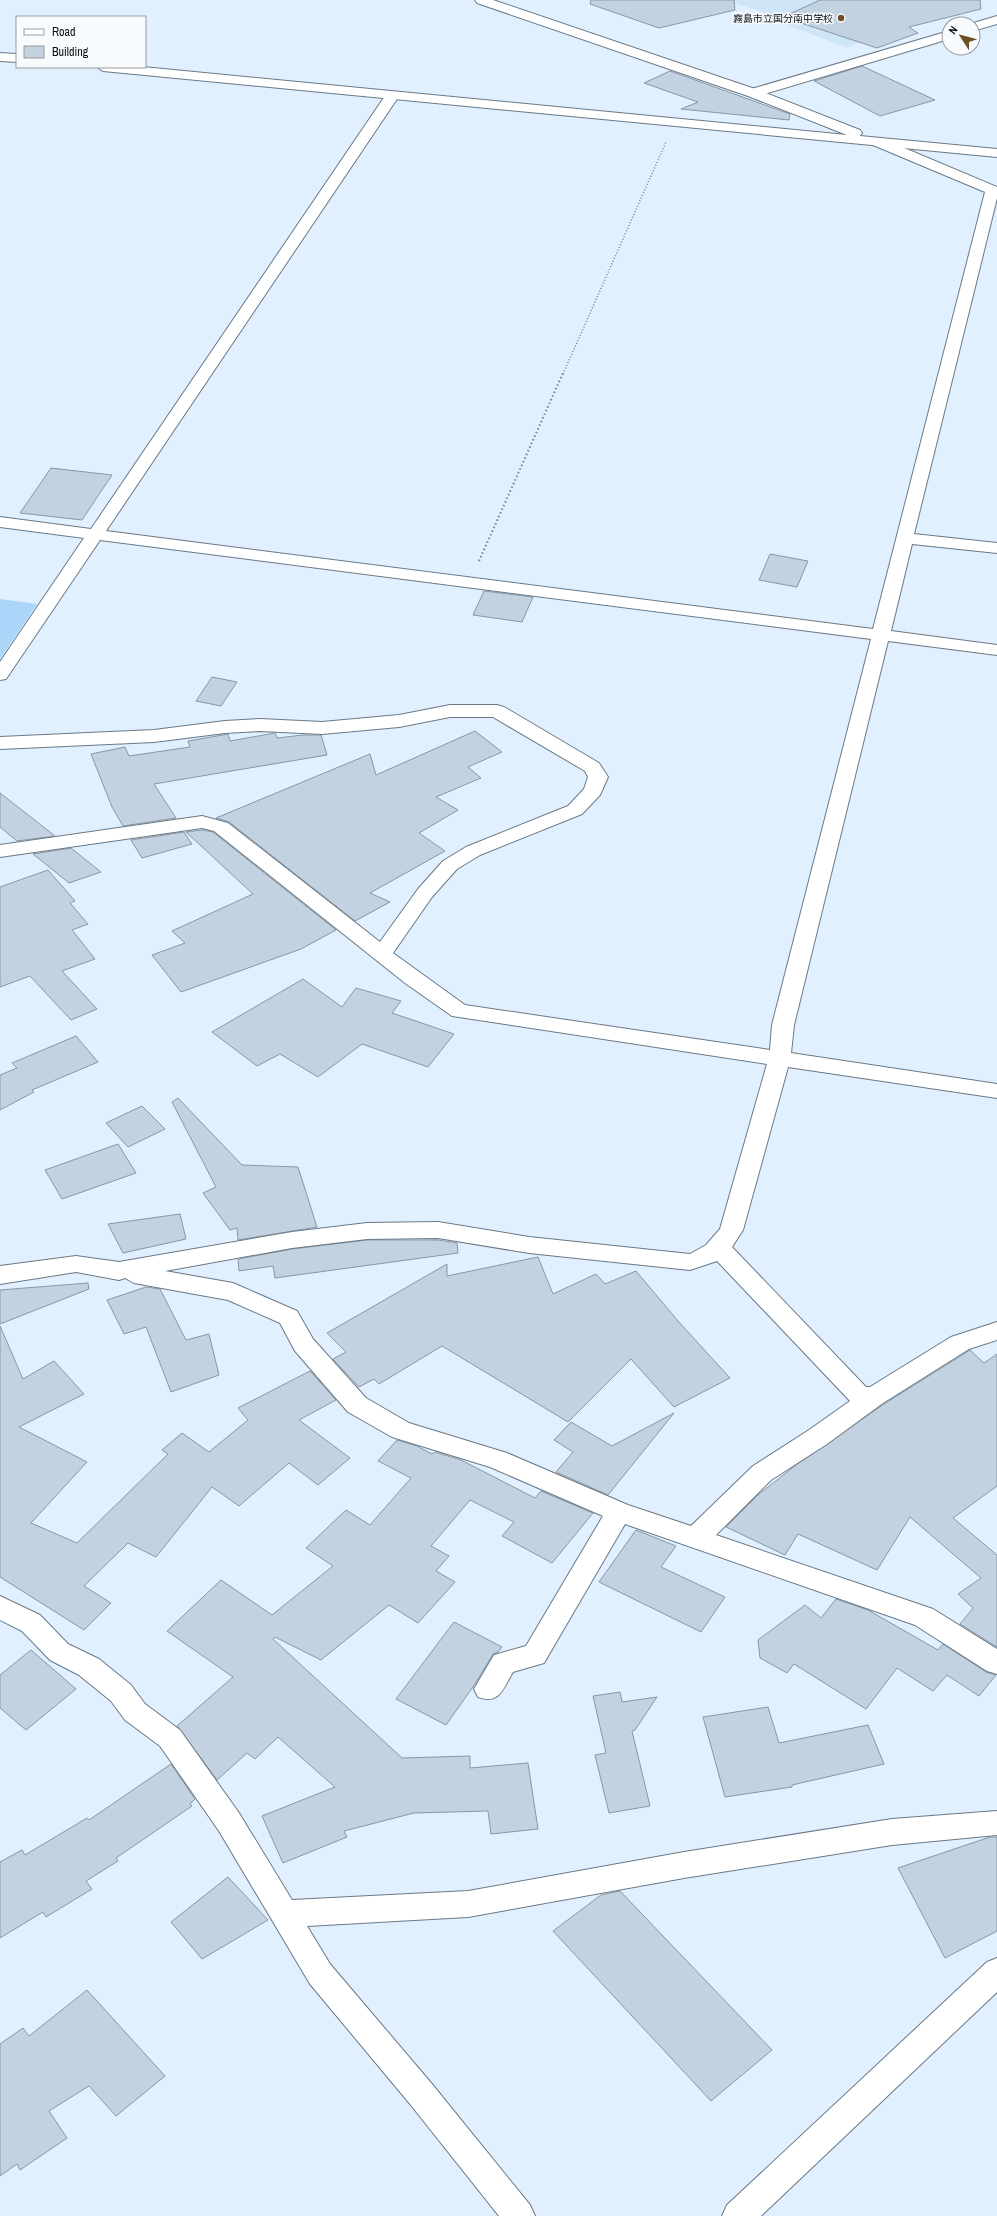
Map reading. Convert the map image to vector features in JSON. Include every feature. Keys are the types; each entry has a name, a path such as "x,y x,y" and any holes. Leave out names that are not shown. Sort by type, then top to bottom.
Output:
{"street":[{"path":"119,1271 292,1240 367,1231 438,1230 529,1245 690,1262 704,1259 719,1248 731,1230 780,1058 783,1025 994,191 878,142 753,93 481,0"},
{"path":"981,25 997,20"},
{"path":"753,93 941,36"},
{"path":"0,57 16,58"},
{"path":"113,68 997,153"},
{"path":"0,675 392,96"},
{"path":"0,522 96,533 997,650"},
{"path":"906,538 997,548"},
{"path":"0,743 154,736 225,727 260,725 322,728 399,721 450,711 497,711 592,767 598,778 593,791 575,810 473,850 450,865 425,893 382,954"},
{"path":"0,851 202,822 222,827 382,954 459,1012 997,1091"},
{"path":"719,1248 841,1378 860,1396 874,1396"},
{"path":"0,1275 76,1264 233,1292 289,1317 304,1345 357,1405 401,1430 498,1460 619,1512 924,1617 997,1663"},
{"path":"695,1539 762,1473 818,1437 874,1396 960,1343 997,1331"},
{"path":"488,1689 504,1662 535,1655 619,1512"},
{"path":"0,1607 30,1623 59,1652 89,1667 121,1693 135,1712 170,1738 216,1803 320,1974 421,2094 519,2216"},
{"path":"284,1914 468,1904 684,1865 892,1832 997,1824"},
{"path":"738,2216 997,1972"}],"path":[{"path":"470,582 675,123"}],"shaded area":[{"name":"霧島市立国分南中学校","path":"724,0 910,0 931,7 848,48 784,24 760,11"},
{"path":"0,599 37,604 0,659"}],"building":[{"path":"591,0 734,0 735,10 659,28 590,4"},
{"name":"霧島市立国分南中学校","path":"820,0 980,0 981,9 953,16 941,16 941,19 909,27 918,33 877,48 783,17"},
{"path":"862,66 935,100 880,116 814,81"},
{"path":"670,71 790,114 789,120 681,109 698,102 644,83"},
{"path":"51,468 112,475 82,520 20,513"},
{"path":"770,554 808,561 797,587 759,580"},
{"path":"484,591 533,597 522,622 473,615"},
{"path":"212,677 237,682 221,706 196,701"},
{"path":"475,731 502,752 468,767 481,778 436,797 458,810 419,833 445,851 370,893 390,902 355,921 229,822 216,818 370,754 376,775"},
{"path":"275,733 277,738 303,735 321,735 327,755 154,784 176,818 123,826 112,807 91,754 125,747 129,756 190,747 188,741 228,734 230,741"},
{"path":"0,793 55,836 17,841 0,827"},
{"path":"202,830 213,832 336,930 301,949 181,992 152,955 185,943 172,931 253,894 186,832"},
{"path":"184,832 192,844 142,858 131,840"},
{"path":"71,848 101,872 69,883 33,854"},
{"path":"48,870 75,901 70,903 88,924 72,930 95,959 62,971 97,1009 71,1020 30,976 0,987 0,887"},
{"path":"303,979 342,1007 356,988 401,1001 392,1013 454,1034 428,1067 362,1044 318,1077 280,1054 257,1066 212,1032"},
{"path":"76,1036 98,1062 32,1090 34,1092 0,1110 0,1075 17,1068 12,1063"},
{"path":"178,1098 242,1165 298,1167 317,1227 238,1240 237,1228 230,1230 203,1193 216,1187 172,1102"},
{"path":"142,1106 165,1129 128,1147 106,1123"},
{"path":"118,1144 136,1173 62,1199 45,1170"},
{"path":"180,1214 186,1239 123,1253 108,1224"},
{"path":"367,1240 438,1240 457,1243 458,1253 275,1278 273,1266 239,1271 238,1259 292,1249"},
{"path":"538,1257 553,1294 596,1274 605,1284 636,1271 678,1321 730,1378 674,1407 631,1359 568,1422 442,1346 379,1384 374,1379 359,1387 333,1359 346,1352 327,1333 447,1264 447,1276"},
{"path":"88,1283 89,1289 0,1324 0,1290"},
{"path":"146,1287 160,1289 186,1340 209,1334 219,1375 171,1392 146,1327 124,1334 107,1300"},
{"path":"0,1326 23,1379 54,1361 84,1394 19,1427 87,1462 31,1523 77,1543 168,1454 162,1450 182,1433 209,1452 248,1420 238,1408 310,1371 336,1400 299,1420 350,1458 318,1485 289,1463 239,1506 212,1487 156,1557 128,1543 84,1586 111,1603 84,1630 0,1577"},
{"path":"970,1350 984,1363 997,1354 997,1486 953,1518 997,1555 997,1647 960,1624 973,1608 958,1594 981,1578 910,1517 877,1570 798,1534 785,1555 726,1527 758,1495 796,1465 884,1404"},
{"path":"674,1413 608,1495 556,1472 573,1452 554,1440 571,1422 612,1446"},
{"path":"397,1440 417,1446 432,1454 435,1452 461,1460 535,1498 541,1491 593,1513 552,1563 502,1536 514,1522 470,1500 431,1546 449,1556 436,1571 455,1582 418,1623 389,1605 321,1660 275,1637 273,1639 402,1758 470,1756 470,1768 528,1763 538,1829 491,1834 488,1811 414,1813 344,1831 347,1837 283,1863 262,1816 335,1787 278,1737 255,1759 247,1753 217,1780 177,1726 233,1677 167,1631 221,1580 272,1615 333,1566 306,1548 346,1510 370,1525 411,1478 378,1461"},
{"path":"636,1530 676,1546 661,1567 725,1597 701,1632 599,1582"},
{"path":"836,1599 868,1610 938,1650 943,1644 986,1672 996,1675 979,1696 947,1675 933,1691 897,1668 866,1709 794,1664 787,1673 760,1658 758,1640 805,1605 821,1618"},
{"path":"454,1622 502,1647 498,1652 493,1654 475,1684 446,1725 396,1699"},
{"path":"31,1650 76,1689 26,1730 0,1708 0,1675"},
{"path":"620,1692 622,1702 657,1697 635,1730 632,1731 650,1806 609,1813 595,1755 606,1753 593,1696"},
{"path":"768,1707 779,1743 868,1725 884,1764 792,1785 792,1787 725,1797 703,1717"},
{"path":"171,1764 195,1799 190,1804 192,1806 116,1858 118,1861 86,1881 92,1889 46,1917 43,1912 0,1938 0,1862 22,1850 25,1855 87,1818 89,1820"},
{"path":"990,1837 997,1837 997,1931 945,1958 898,1868"},
{"path":"228,1877 268,1920 202,1959 171,1922"},
{"path":"620,1891 772,2050 711,2101 553,1931 601,1895"},
{"path":"87,1990 165,2076 116,2116 89,2086 49,2111 67,2138 20,2170 17,2164 0,2176 0,2044 23,2028 29,2036"}],"place":[{"name":"霧島市立国分南中学校","path":"841,18"}]}
